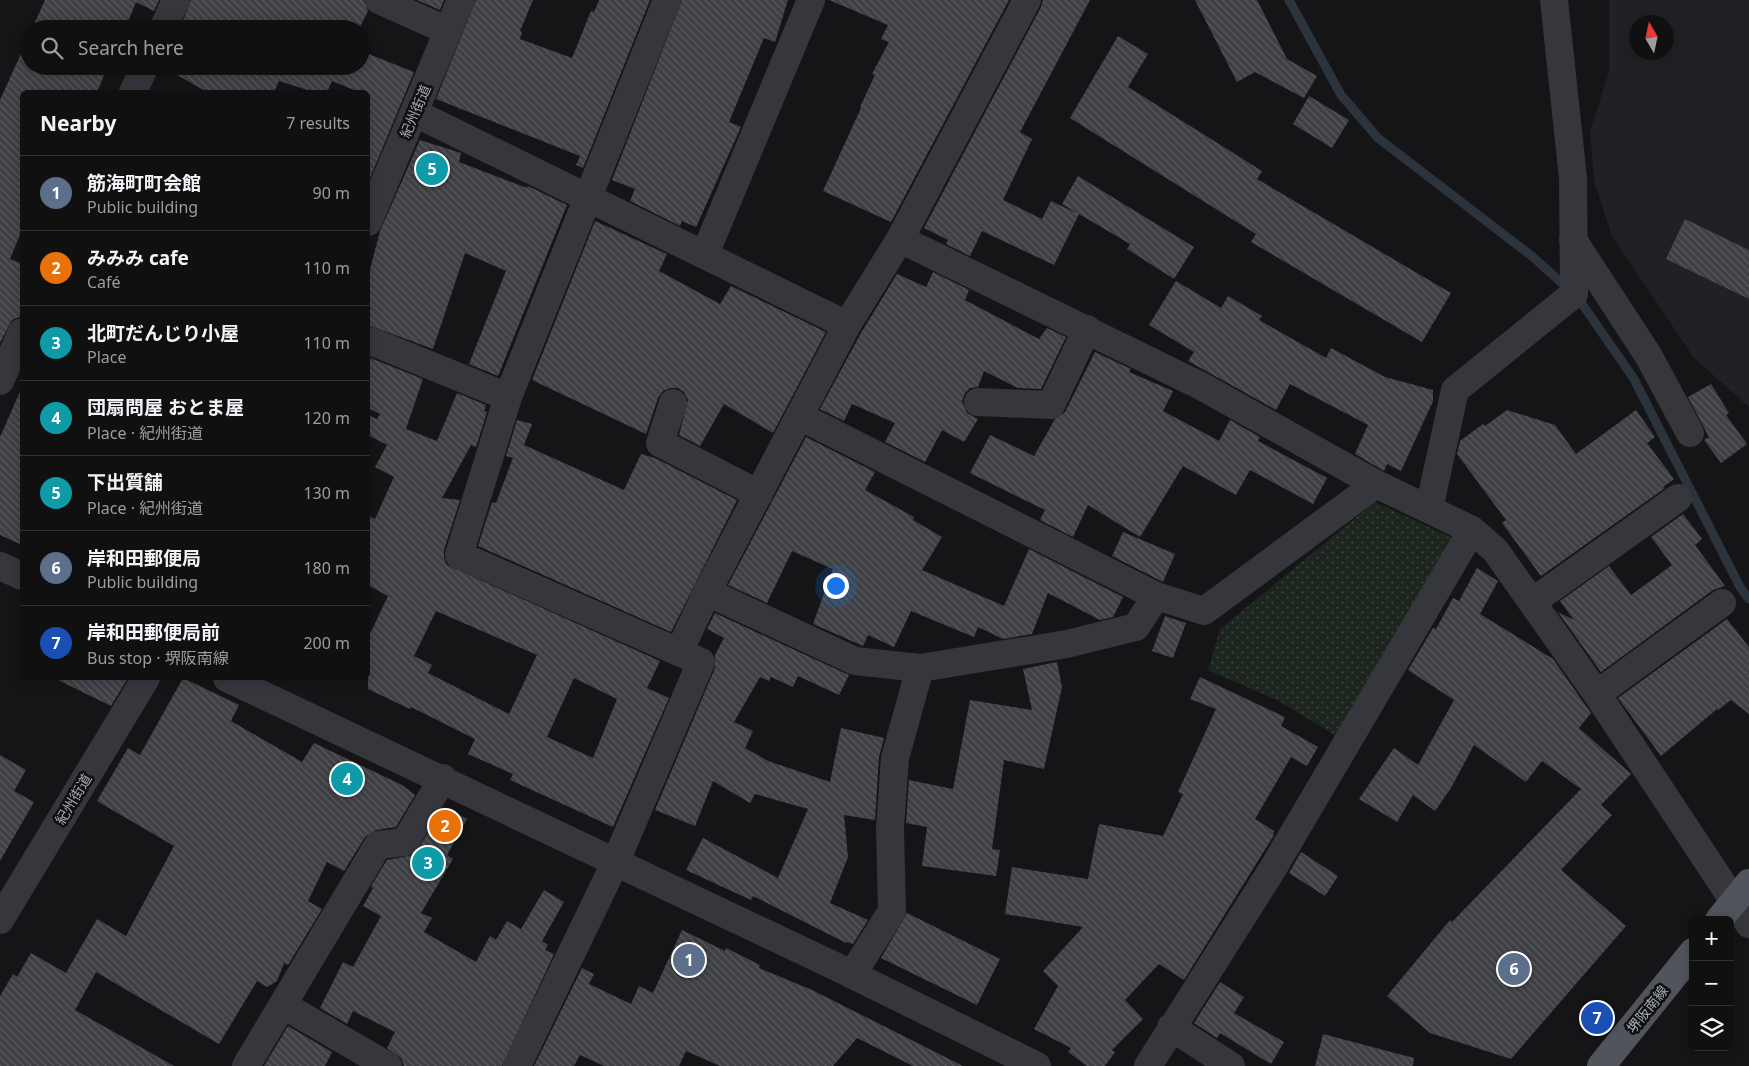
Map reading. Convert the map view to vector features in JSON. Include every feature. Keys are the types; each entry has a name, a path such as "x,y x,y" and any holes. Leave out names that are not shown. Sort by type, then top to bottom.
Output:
{"main road":[{"name":"堺阪南線","path":"1600,1066 1689,957"}],"street":[{"path":"167,20 176,0"},
{"path":"379,0 448,31"},
{"name":"紀州街道","path":"370,217 461,0"},
{"path":"517,1066 616,861 701,662 459,555 508,397 667,0"},
{"path":"704,254 811,0"},
{"path":"679,652 707,592 847,325 900,239 1027,0"},
{"path":"1429,509 1455,390 1574,294 1573,178 1554,0"},
{"path":"134,90 141,75"},
{"path":"415,113 847,325"},
{"path":"900,239 1203,387 1376,484 1472,530 1495,550 1597,694 1749,924"},
{"path":"1573,240 1648,355 1690,433"},
{"path":"978,402 1050,405 1087,329"},
{"path":"0,381 20,336"},
{"path":"370,341 508,397"},
{"path":"673,403 660,443 759,494"},
{"path":"799,416 1156,596 1204,611 1376,484"},
{"path":"1532,602 1678,498"},
{"path":"1148,1066 1272,870 1472,530"},
{"path":"0,566 20,575"},
{"path":"707,592 855,662 920,668 1067,644 1136,627 1156,596"},
{"path":"1597,694 1722,602"},
{"path":"852,975 892,912 890,828 895,758 920,668"},
{"name":"紀州街道","path":"0,920 145,680"},
{"path":"230,680 443,778 1037,1066"},
{"path":"246,1066 378,845 405,842 443,778"},
{"path":"283,1006 388,1066"},
{"path":"1171,1027 1230,1066"}],"shaded area":[{"path":"1609,0 1749,0 1749,407 1694,358 1612,236 1594,181 1590,131 1609,72"},
{"path":"1375,502 1457,540 1338,737 1279,701 1208,670 1220,629"}],"building":[{"path":"45,0 159,0 154,11 136,2 129,20 36,20"},
{"path":"191,0 364,0 368,11 364,20 183,20"},
{"path":"417,0 444,0 440,10"},
{"path":"476,0 533,0 520,31 522,32 520,39 572,58 591,11 594,12 599,0 650,0 583,168 576,165 580,156 436,99"},
{"path":"682,0 788,0 775,42 764,38 729,122 741,127 696,227 682,221 680,226 630,201 635,189 612,180"},
{"path":"829,0 1009,0 891,222 823,191 875,75 872,74 889,42 881,39 888,25"},
{"path":"1043,0 1090,0 1020,132 1032,139 1003,200 1042,219 1051,201 1079,214 1054,265 982,231 970,256 946,244 948,240 924,228"},
{"path":"1195,0 1257,0 1287,59 1317,76 1304,98 1255,72 1237,82"},
{"path":"1118,36 1148,54 1128,87 1262,171 1257,179 1451,293 1422,342 1251,242 1256,234 1070,118"},
{"path":"370,55 414,72 370,178 370,90 354,90 332,81 328,90 308,90 279,81 275,90 204,90 177,75 370,75"},
{"path":"20,56 20,75 104,75 98,90 20,90 20,235 10,259 20,263 20,317 12,320 0,343 0,100"},
{"path":"1309,96 1349,120 1332,148 1293,124"},
{"path":"420,140 461,153 459,162 527,188 528,186 567,205 498,376 469,364 506,271 465,253 433,349 370,326 370,269 380,231"},
{"path":"1078,176 1194,247 1174,279 1127,249 1130,244 1062,204"},
{"path":"1685,219 1749,250 1749,299 1666,259"},
{"path":"595,221 667,254 659,271 720,304 731,286 826,332 773,433 724,404 700,446 679,435 688,400 684,392 678,388 670,388 663,391 658,398 646,434 532,380"},
{"path":"933,272 969,290 965,300 1039,339 1047,328 1066,337 1041,389 1018,388 984,371 978,387 970,388 965,393 962,401 967,413 978,419 964,442 942,430 925,462 885,442 895,423 852,404 844,421 820,409 861,333 897,274 926,287"},
{"path":"1176,281 1221,308 1228,296 1262,316 1259,320 1326,358 1331,348 1385,377 1433,390 1433,401 1401,471 1387,464 1384,471 1355,454 1368,425 1290,384 1276,410 1188,361 1194,352 1149,325"},
{"path":"1095,352 1131,369 1129,372 1173,391 1163,411 1219,441 1230,420 1260,437 1258,441 1327,478 1313,504 1250,470 1236,495 1183,466 1140,537 1088,505 1073,537 1040,520 1045,510 970,473 990,435 1034,456 1055,419 1065,412"},
{"path":"370,358 423,379 406,429 437,441 457,393 486,405 484,411 487,412 476,447 471,445 442,498 460,500 444,550 444,558 447,565 660,661 647,688 669,698 613,827 510,780 513,774 468,754 475,739 411,707 410,709 368,689 368,680 370,680 370,634 388,596 370,586 370,516 375,519 394,477 375,467 387,445 370,436 370,416 377,419 380,414 370,409","holes":["436,611 537,655 509,714 428,673 432,665 414,656","574,678 617,699 593,758 547,737"]},
{"path":"1711,384 1729,413 1726,415 1747,444 1721,463 1704,440 1709,437 1688,397"},
{"path":"20,392 20,544 0,535 0,437"},
{"path":"1507,410 1555,425 1576,454 1636,410 1655,437 1647,443 1674,479 1663,487 1665,488 1541,576 1502,523 1506,520 1457,454 1460,441 1483,424 1485,426"},
{"path":"517,420 532,424 524,445 624,490 641,454 655,458 737,500 671,632 478,546 492,502 496,503 513,458 506,456"},
{"path":"806,437 875,472 865,490 914,517 913,520 942,537 922,570 1004,606 1029,549 1123,597 1113,617 1100,620 1048,593 1032,634 1003,639 978,627 974,637 911,611 894,647 868,635 863,646 813,624 833,569 792,551 767,603 728,585"},
{"path":"1683,514 1702,539 1695,545 1725,586 1713,590 1601,672 1558,612 1574,620 1560,601 1609,566 1631,595 1672,565 1651,537"},
{"path":"1123,532 1175,554 1163,582 1112,556"},
{"path":"1477,568 1498,581 1480,614 1553,659 1591,713 1579,728 1631,774 1601,805 1612,815 1561,870 1626,926 1511,1059 1430,1033 1387,996 1450,920 1452,922 1581,789 1542,761 1526,782 1474,745 1451,788 1435,811 1413,795 1397,822 1359,799 1394,748 1418,765 1454,700 1408,670 1433,628 1436,629 1453,598 1459,601"},
{"path":"715,613 849,675 839,695 798,676 793,687 771,677 769,681 760,677 734,722 753,731 745,748 768,761 830,782 841,728 884,738 879,757 875,820 844,815 848,857 830,903 868,920 853,944 846,943 753,896 751,900 686,870 703,838 778,878 808,809 755,794 750,803 713,781 695,826 655,810 715,668 715,655 724,638 707,629"},
{"path":"1165,616 1186,623 1173,658 1152,651"},
{"path":"1727,619 1749,647 1749,714 1731,700 1717,709 1661,756 1618,698"},
{"path":"1057,662 1062,687 1044,769 1004,760 992,849 1000,850 996,876 922,866 927,827 906,823 909,780 953,789 970,700 1032,710 1023,669"},
{"path":"1200,677 1285,717 1281,726 1318,747 1307,766 1291,757 1255,819 1274,831 1274,835 1184,980 1159,964 1125,1000 1143,1019 1112,1050 1115,1052 1105,1066 1087,1066 1068,1052 1071,1048 1034,1029 1058,986 1043,971 1083,927 1005,914 1012,867 1088,879 1099,824 1163,836 1183,794 1178,792 1216,709 1190,699"},
{"path":"58,680 127,680 111,706"},
{"path":"182,680 187,680 239,705 231,721 302,762 314,743 402,785 415,795 396,827 376,830 365,837 344,871 327,862 308,901 322,909 288,965 284,963 277,981 267,987 257,981 219,1044 96,972 75,1010 174,1066 0,1066 0,996 13,974 17,977 31,953 66,973 97,919 126,936 174,846 97,801 128,748 140,755"},
{"path":"0,755 26,770 14,791 34,802 0,861"},
{"path":"444,807 467,819 447,855 453,859 421,913 432,918 424,932 476,962 490,936 496,940 507,921 521,929 544,890 564,902 542,941 548,945 545,950 554,954 502,1066 404,1066 401,1058 387,1048 395,1032 353,1011 347,1024 320,1008 343,962 353,967 381,916 363,906 373,888 371,886 387,860 414,855"},
{"path":"1301,852 1338,876 1325,896 1289,873"},
{"path":"907,913 1000,959 977,1005 881,958"},
{"path":"682,930 725,951 726,948 760,965 759,968 812,990 963,1066 913,1066 857,1038 833,1066 720,1066 686,1051 679,1066 604,1066 580,1055 574,1066 534,1066 582,968 594,974 589,984 631,1004 639,986 653,993"},
{"path":"1220,982 1244,997 1234,1013 1284,1042 1271,1064 1220,1033 1217,1038 1194,1023"},
{"path":"288,1026 332,1052 325,1066 264,1066"},
{"path":"1323,1034 1414,1058 1413,1066 1315,1066"}],"waterway":[{"path":"1289,0 1341,95 1378,138 1533,257 1578,298 1634,379 1740,587 1749,599"}],"place":[{"name":"下出質舗","path":"432,169"},
{"name":"団扇問屋 おとま屋","path":"347,779"},
{"name":"みみみ cafe","path":"445,826"},
{"name":"北町だんじり小屋","path":"428,863"},
{"name":"筋海町町会館","path":"689,960"},
{"name":"岸和田郵便局","path":"1514,969"},
{"name":"岸和田郵便局前","path":"1597,1018"}]}
